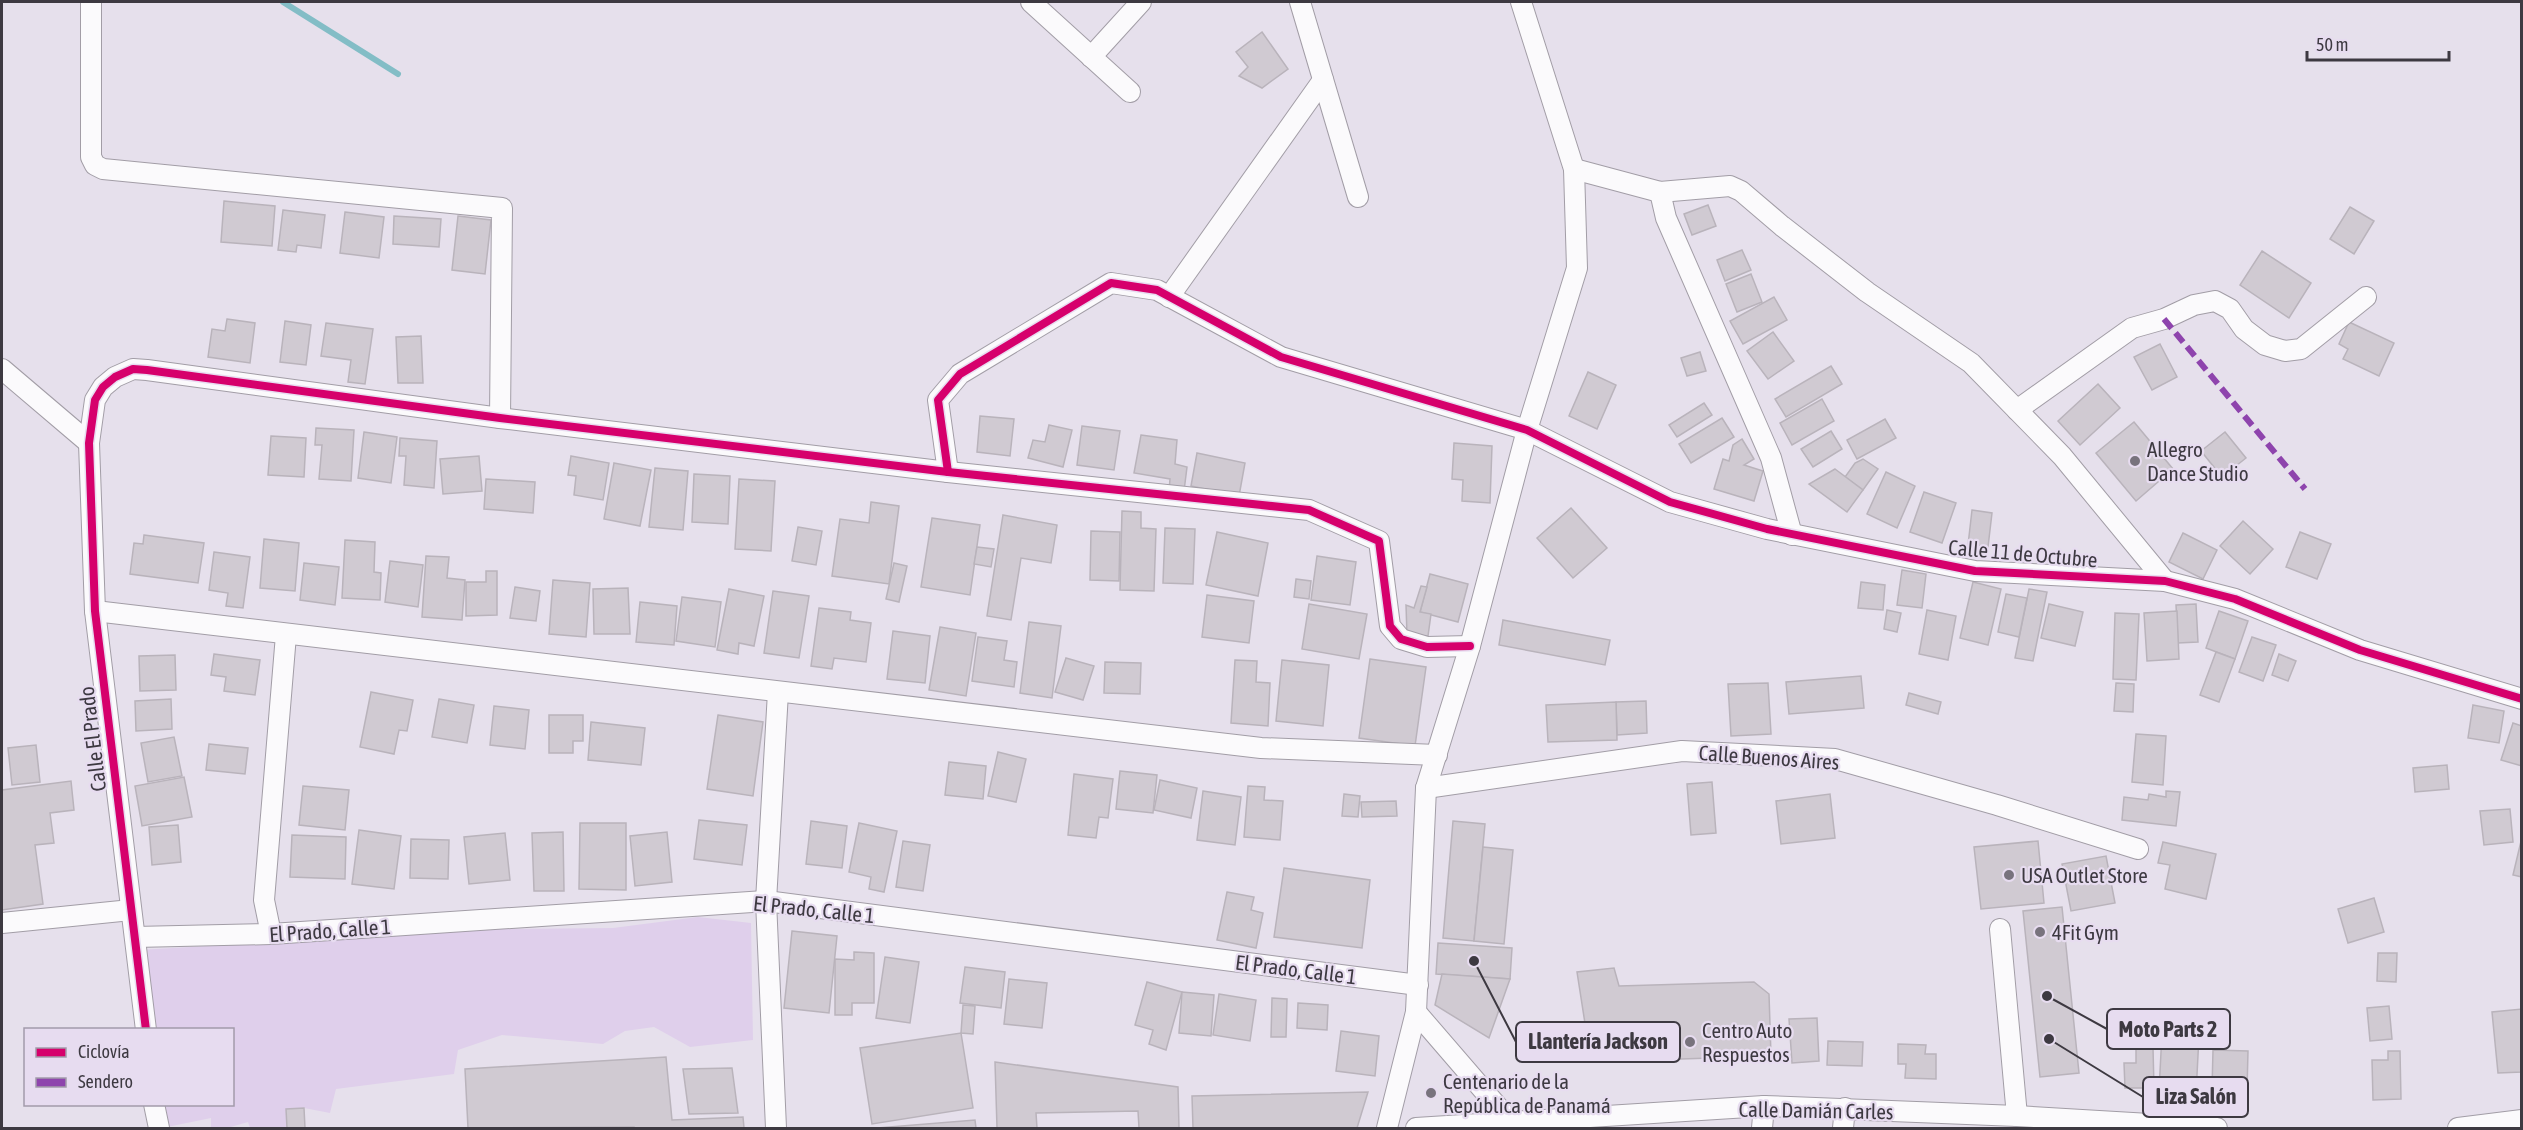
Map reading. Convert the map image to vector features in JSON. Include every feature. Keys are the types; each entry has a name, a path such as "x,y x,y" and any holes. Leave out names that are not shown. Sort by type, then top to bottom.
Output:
{"street":[{"path":"91,2 91,157 95,165 103,168 502,208 500,418"},
{"path":"1031,2 1130,92"},
{"path":"1092,57 1142,2"},
{"path":"1300,2 1358,197"},
{"path":"1387,1128 1416,1012 1426,788 1470,646 1527,430 1577,268 1575,170 1521,2"},
{"path":"1169,297 1323,80"},
{"path":"1575,170 1660,192 1730,186 1741,191 1867,292 1971,363 2062,456 2165,581"},
{"path":"1660,192 1666,218 1771,458 1792,534"},
{"name":"Calle 11 de Octubre","path":"948,472 938,400 960,374 1111,283 1157,290 1281,357 1527,430 1670,502 1792,534 1975,571 2165,581 2235,599 2360,650 2522,699"},
{"path":"2017,410 2132,328 2164,319 2194,305 2215,301 2230,309 2244,329 2265,345 2285,351 2301,349 2366,297"},
{"path":"2,369 88,443"},
{"name":"Calle El Prado","path":"146,1028 95,611 88,443 95,400 103,387 115,377 133,369 155,370 500,418 948,472 1309,510 1379,541 1390,626 1401,639 1427,647 1470,646"},
{"path":"95,611 1261,748 1437,755"},
{"path":"270,934 264,900 286,635"},
{"path":"776,1128 766,901 778,692"},
{"name":"Calle Buenos Aires","path":"1426,788 1682,751 1835,759 1997,805 2138,849"},
{"name":"El Prado, Calle 1","path":"135,938 270,934 766,901 1418,985"},
{"path":"2,923 131,910"},
{"path":"2000,929 2018,1116"},
{"path":"1416,1012 1510,1121"},
{"path":"154,1106 159,1128"},
{"path":"1762,1128 1764,1106"},
{"name":"Calle Damián Carles","path":"1416,1128 1764,1106 2018,1116 2217,1128"},
{"path":"1843,1128 1845,1108"},
{"path":"2457,1128 2522,1120"}],"shaded area":[{"path":"698,917 751,923 753,1040 690,1047 654,1027 625,1031 603,1044 502,1035 458,1050 454,1074 336,1089 330,1113 304,1108 287,1109 287,1128 250,1128 248,1122 227,1128 211,1128 211,1118 162,1128 159,1106 234,1106 234,1028 149,1028 138,950 499,929 613,928"}],"building":[{"path":"1262,32 1288,69 1262,88 1239,76 1248,67 1236,52"},
{"path":"224,201 275,206 272,246 221,242"},
{"path":"1708,205 1716,226 1692,235 1684,214"},
{"path":"2350,207 2374,221 2354,254 2330,239"},
{"path":"283,210 325,215 321,248 297,245 296,252 278,250"},
{"path":"345,212 384,217 379,258 340,253"},
{"path":"394,216 441,219 439,247 393,244"},
{"path":"458,216 491,220 485,274 452,270"},
{"path":"1742,250 1751,270 1725,281 1717,260"},
{"path":"2262,251 2311,283 2289,318 2240,285"},
{"path":"1751,274 1762,302 1737,312 1726,284"},
{"path":"1774,297 1787,320 1743,344 1730,321"},
{"path":"227,319 255,323 250,363 208,357 212,329 225,331"},
{"path":"285,321 311,325 306,365 280,362"},
{"path":"2349,322 2394,343 2379,376 2343,359 2348,349 2339,344"},
{"path":"326,323 373,329 365,384 348,382 351,360 321,356"},
{"path":"1773,332 1794,361 1768,379 1747,351"},
{"path":"421,336 423,383 398,383 396,337"},
{"path":"2160,344 2177,377 2152,390 2134,357"},
{"path":"1700,352 1706,371 1687,376 1681,358"},
{"path":"1831,366 1842,384 1786,417 1775,399"},
{"path":"1588,372 1616,385 1597,429 1569,416"},
{"path":"2098,384 2120,408 2080,445 2058,421"},
{"path":"1822,399 1834,421 1792,445 1780,423"},
{"path":"1704,403 1712,415 1677,437 1669,425"},
{"path":"980,416 1014,419 1010,456 977,452"},
{"path":"1722,418 1734,437 1691,463 1679,444"},
{"path":"1885,419 1896,438 1857,459 1847,440"},
{"name":"Allegro Dance Studio","path":"2134,422 2173,469 2136,501 2096,453"},
{"path":"1049,425 1072,430 1063,467 1028,458 1033,440 1045,442"},
{"path":"1082,426 1120,431 1114,470 1077,465"},
{"path":"316,428 354,430 351,481 319,479 322,445 315,445"},
{"path":"1831,431 1842,449 1813,467 1801,449"},
{"path":"364,432 397,437 391,483 358,478"},
{"path":"2225,432 2246,458 2222,477 2201,451"},
{"path":"1141,435 1177,440 1175,464 1187,467 1184,491 1169,491 1170,479 1134,473"},
{"path":"271,436 306,438 304,477 268,475"},
{"path":"400,438 437,441 434,488 404,485 406,456 399,456"},
{"path":"1742,439 1754,459 1744,465 1763,471 1754,501 1714,489 1723,459 1729,461 1733,445"},
{"path":"1454,443 1492,446 1490,503 1462,501 1463,480 1452,479"},
{"path":"1197,453 1245,463 1239,496 1191,486"},
{"path":"479,456 482,491 443,494 440,459"},
{"path":"571,456 609,463 603,500 574,495 576,476 568,475"},
{"path":"1863,459 1878,469 1863,490 1845,477 1855,463"},
{"path":"614,463 651,470 640,526 604,519"},
{"path":"655,468 688,471 683,530 649,527"},
{"path":"1835,469 1863,490 1847,512 1809,484"},
{"path":"1886,472 1915,486 1897,528 1867,514"},
{"path":"694,474 730,476 728,524 692,522"},
{"path":"486,479 535,482 533,513 484,509"},
{"path":"739,479 775,481 771,551 735,549"},
{"path":"1924,492 1956,503 1942,543 1910,532"},
{"path":"871,502 899,506 889,584 832,576 840,519 869,523"},
{"path":"1571,508 1607,548 1573,578 1537,538"},
{"path":"1972,510 1992,513 1988,547 1968,545"},
{"path":"1122,511 1141,512 1141,528 1156,529 1154,591 1120,590"},
{"path":"1003,515 1057,525 1051,563 1021,558 1011,620 987,616"},
{"path":"932,518 980,525 970,595 921,587"},
{"path":"2243,521 2273,549 2250,574 2220,546"},
{"path":"798,527 822,531 816,565 792,561"},
{"path":"1165,528 1195,529 1193,584 1163,583"},
{"path":"1091,531 1120,532 1119,581 1090,580"},
{"path":"1217,532 1268,543 1258,596 1206,585"},
{"path":"2300,532 2331,544 2317,579 2286,567"},
{"path":"2183,533 2217,550 2203,579 2169,562"},
{"path":"144,535 204,543 198,583 130,574 134,543 143,544"},
{"path":"264,539 299,543 295,591 260,588"},
{"path":"345,540 375,542 374,572 381,573 380,600 342,598"},
{"path":"977,547 994,549 991,567 974,564"},
{"path":"214,552 250,557 243,608 226,606 228,593 209,590"},
{"path":"426,556 449,557 447,578 465,580 462,620 422,617"},
{"path":"1317,556 1356,562 1350,605 1311,600"},
{"path":"390,561 423,565 418,607 385,602"},
{"path":"304,563 339,567 335,605 300,600"},
{"path":"894,563 907,566 899,602 886,599"},
{"path":"1902,570 1926,574 1922,608 1897,605"},
{"path":"486,571 497,571 497,615 466,616 466,582 486,582"},
{"path":"1430,574 1468,584 1458,622 1420,612"},
{"path":"1296,579 1311,581 1309,599 1294,597"},
{"path":"553,580 590,583 586,637 549,634"},
{"path":"1861,582 1885,585 1883,610 1858,608"},
{"path":"1973,582 2001,589 1988,645 1960,638"},
{"path":"1421,586 1427,587 1420,612 1431,614 1428,636 1407,635 1406,605 1414,608"},
{"path":"515,587 540,591 536,621 510,618"},
{"path":"628,588 630,634 594,634 593,589"},
{"path":"729,589 764,596 754,646 739,643 738,654 717,650"},
{"path":"2029,589 2047,592 2033,661 2015,658"},
{"path":"773,591 809,596 799,658 764,653"},
{"path":"2006,594 2027,598 2019,637 1998,632"},
{"path":"1207,595 1254,601 1249,643 1202,637"},
{"path":"682,597 721,602 715,647 676,641"},
{"path":"640,602 677,606 674,645 636,642"},
{"path":"1309,604 1367,614 1359,659 1302,649"},
{"path":"2049,604 2083,612 2075,646 2041,638"},
{"path":"2196,604 2198,642 2178,643 2176,605"},
{"path":"819,608 851,612 850,620 871,623 866,662 834,658 832,669 811,666"},
{"path":"1887,610 1901,613 1897,632 1884,629"},
{"path":"1927,610 1956,616 1948,660 1919,654"},
{"path":"2177,611 2179,659 2147,661 2144,613"},
{"path":"2219,611 2248,621 2235,659 2206,648"},
{"path":"2115,613 2139,614 2136,680 2113,679"},
{"path":"1503,620 1610,640 1605,665 1499,645"},
{"path":"1029,622 1061,626 1052,698 1020,693"},
{"path":"940,627 976,633 966,696 929,690"},
{"path":"893,631 930,636 925,683 887,679"},
{"path":"978,637 1007,641 1004,660 1017,662 1014,687 972,681"},
{"path":"2252,637 2276,645 2263,681 2239,672"},
{"path":"2216,652 2235,659 2219,702 2200,695"},
{"path":"214,654 260,660 255,695 224,691 226,677 211,675"},
{"path":"2279,654 2296,661 2288,681 2272,675"},
{"path":"175,655 176,690 140,691 139,656"},
{"path":"1066,658 1094,666 1083,700 1055,692"},
{"path":"1370,659 1426,667 1415,746 1359,738"},
{"path":"1235,660 1257,661 1256,682 1270,683 1268,726 1231,723"},
{"path":"1282,660 1329,665 1323,726 1276,721"},
{"path":"1105,662 1141,663 1140,694 1104,693"},
{"path":"1861,676 1864,708 1789,714 1786,682"},
{"path":"1768,683 1771,734 1731,736 1728,684"},
{"path":"2116,683 2134,684 2133,712 2114,711"},
{"path":"371,692 413,700 407,731 399,730 394,754 360,747"},
{"path":"1909,693 1941,702 1938,714 1906,705"},
{"path":"171,699 172,729 136,731 135,701"},
{"path":"439,699 474,705 467,743 432,737"},
{"path":"1646,701 1647,733 1617,735 1616,702"},
{"path":"1616,702 1617,740 1548,742 1546,705"},
{"path":"2473,705 2504,711 2499,743 2468,738"},
{"path":"494,706 529,710 525,749 490,745"},
{"path":"549,715 583,715 583,741 573,741 573,753 549,753"},
{"path":"718,715 763,722 753,796 707,789"},
{"path":"591,722 645,728 641,765 588,760"},
{"path":"2513,723 2522,726 2522,766 2501,760"},
{"path":"2136,734 2166,736 2163,785 2132,782"},
{"path":"174,737 182,776 148,782 141,743"},
{"path":"209,744 248,748 245,774 206,770"},
{"path":"36,745 40,782 12,785 8,748"},
{"path":"998,752 1026,759 1016,802 988,796"},
{"path":"949,762 986,766 983,799 945,795"},
{"path":"2447,765 2449,789 2415,792 2413,768"},
{"path":"1120,771 1157,775 1153,813 1116,809"},
{"path":"1074,774 1113,779 1108,818 1099,817 1096,838 1068,835"},
{"path":"184,777 192,817 142,826 135,786"},
{"path":"1160,780 1197,788 1191,818 1154,810"},
{"path":"71,781 74,810 50,813 54,843 35,845 43,904 2,910 2,790"},
{"path":"1712,782 1716,833 1691,835 1687,784"},
{"path":"303,786 349,790 345,830 299,825"},
{"path":"1248,786 1265,787 1264,800 1283,801 1280,840 1244,837"},
{"path":"1203,791 1241,797 1235,845 1197,840"},
{"path":"2166,791 2180,792 2176,826 2122,820 2124,797 2148,800 2149,794 2166,797"},
{"path":"1344,794 1360,796 1358,817 1342,816"},
{"path":"1830,794 1835,838 1781,844 1776,801"},
{"path":"1396,801 1397,816 1362,817 1361,802"},
{"path":"2510,809 2513,842 2484,845 2480,811"},
{"path":"699,820 747,825 742,865 694,859"},
{"path":"811,821 847,826 842,868 806,864"},
{"path":"1453,821 1485,824 1474,941 1443,938"},
{"path":"580,823 626,823 626,890 579,889"},
{"path":"859,823 897,831 884,892 869,889 871,877 849,872"},
{"path":"178,825 181,862 152,865 149,827"},
{"path":"359,830 401,836 394,889 352,884"},
{"path":"563,832 564,891 534,891 532,833"},
{"path":"667,832 672,882 635,886 630,836"},
{"path":"505,833 510,880 469,884 464,837"},
{"path":"292,835 346,837 345,879 290,877"},
{"path":"2522,837 2522,877 2513,875"},
{"path":"411,839 449,840 448,879 410,878"},
{"path":"903,841 930,845 923,891 896,887"},
{"name":"USA Outlet Store","path":"2038,841 2044,903 1981,909 1974,847"},
{"path":"2163,842 2216,854 2206,899 2165,889 2170,865 2158,863"},
{"path":"1483,847 1513,850 1504,944 1474,941"},
{"path":"2106,856 2115,903 2071,911 2062,864"},
{"path":"1284,868 1370,880 1362,948 1274,937"},
{"path":"1227,892 1254,897 1251,910 1263,913 1256,948 1217,940"},
{"path":"2374,898 2384,932 2348,943 2338,909"},
{"path":"2062,907 2079,1073 2040,1077 2023,911"},
{"path":"792,931 837,936 829,1013 784,1008"},
{"path":"1438,943 1512,948 1510,979 1436,974"},
{"path":"854,952 874,953 874,1003 852,1003 852,1015 835,1015 835,959 854,960"},
{"path":"2378,953 2397,953 2396,982 2377,981"},
{"path":"885,957 919,962 910,1023 876,1018"},
{"path":"965,967 1005,972 1001,1008 960,1003"},
{"path":"1614,968 1619,986 1754,982 1769,994 1771,1056 1591,1062 1577,972"},
{"path":"1442,974 1510,979 1489,1038 1435,1005"},
{"path":"1009,979 1047,983 1042,1028 1004,1024"},
{"path":"1147,982 1182,992 1166,1050 1149,1044 1153,1030 1135,1025"},
{"path":"1182,992 1214,995 1211,1036 1179,1033"},
{"path":"1219,994 1256,1000 1250,1041 1213,1035"},
{"path":"1272,998 1287,999 1286,1037 1271,1037"},
{"path":"1298,1003 1328,1005 1327,1030 1297,1028"},
{"path":"963,1005 975,1006 973,1034 961,1033"},
{"path":"2389,1006 2392,1039 2370,1041 2367,1008"},
{"path":"2522,1009 2522,1072 2498,1073 2492,1012"},
{"path":"1817,1018 1819,1061 1792,1063 1789,1019"},
{"path":"1341,1031 1379,1036 1375,1076 1336,1071"},
{"path":"961,1033 973,1108 872,1124 860,1048"},
{"path":"2162,1033 2199,1036 2196,1094 2159,1091"},
{"path":"1828,1041 1863,1042 1862,1066 1827,1065"},
{"path":"1898,1044 1926,1045 1925,1054 1936,1054 1936,1079 1905,1078 1906,1064 1898,1064"},
{"path":"2153,1048 2154,1088 2125,1088 2124,1063 2136,1063 2136,1049"},
{"path":"2213,1050 2248,1051 2247,1091 2212,1089"},
{"path":"2388,1051 2400,1051 2401,1099 2373,1100 2372,1060 2388,1060"},
{"path":"666,1057 672,1120 743,1117 744,1128 468,1128 465,1069"},
{"path":"995,1062 1178,1087 1179,1128 1139,1128 1138,1111 1036,1113 1037,1128 997,1128"},
{"path":"732,1068 738,1113 689,1114 683,1069"},
{"path":"1368,1092 1357,1128 1193,1128 1192,1096"},
{"path":"304,1108 305,1128 287,1128 286,1109"},
{"path":"975,1120 976,1128 877,1128"}],"waterway":[{"path":"283,2 398,74"}],"marked path":[{"path":"2164,319 2305,489"}],"cycle path":[{"path":"948,472 938,400 960,374 1111,283 1157,290 1281,357 1527,430 1670,502 1767,529 1975,571 2165,581 2235,599 2360,650 2522,699"},
{"path":"146,1028 95,611 89,443 95,400 103,387 115,377 133,369 500,418 948,472 1309,510 1379,541 1390,626 1401,639 1427,647 1470,646"}],"place":[{"name":"Allegro Dance Studio","path":"2135,461"},
{"name":"USA Outlet Store","path":"2009,875"},
{"name":"4Fit Gym","path":"2040,932"},
{"name":"Llantería Jackson","path":"1474,961"},
{"name":"Moto Parts 2","path":"2047,996"},
{"name":"Liza Salón","path":"2049,1039"},
{"name":"Centro Auto Respuestos","path":"1690,1042"},
{"name":"Centenario de la República de Panamá","path":"1431,1093"}]}
